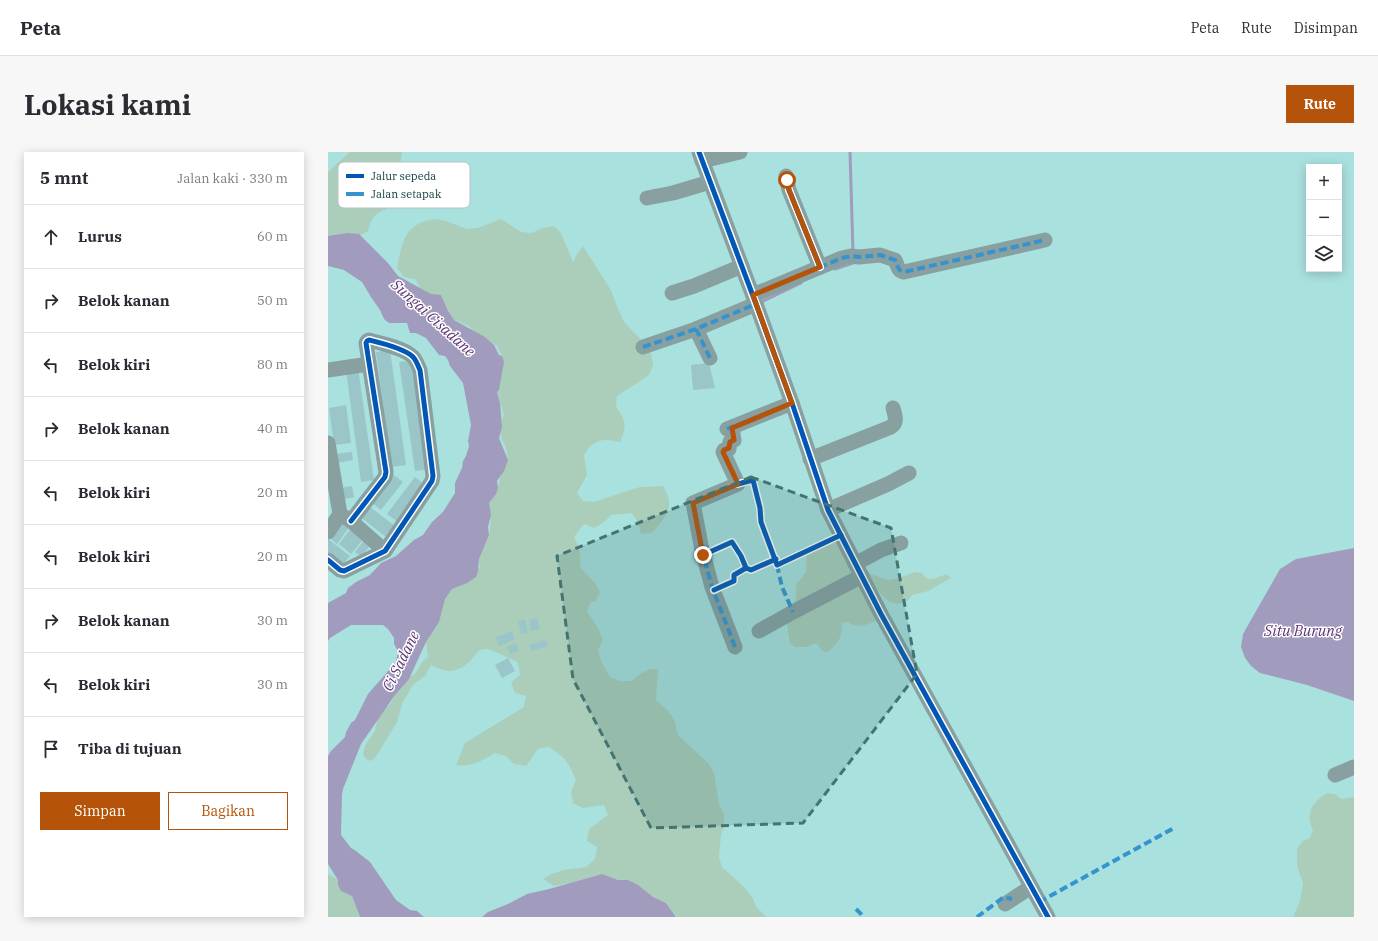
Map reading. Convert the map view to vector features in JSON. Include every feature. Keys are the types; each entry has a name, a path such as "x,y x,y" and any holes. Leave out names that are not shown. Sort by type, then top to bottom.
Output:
{"street":[{"path":"740,152 700,157 755,300 828,510 858,570 1027,889 1048,917"},
{"path":"786,176 789,190 820,267"},
{"path":"647,198 710,182"},
{"path":"643,347 696,329 820,267 851,256 859,257 880,255 895,260 901,272 904,272 1045,240"},
{"path":"672,293 694,286 742,266"},
{"path":"696,329 710,358"},
{"path":"328,532 346,518 385,477 386,472 366,343 369,340 389,344 412,356 420,370 433,476 432,481 385,551 344,570 340,570 328,560"},
{"path":"328,370 369,364"},
{"path":"735,648 712,587 702,550 693,503 738,484 723,452 729,448 730,442 734,440 729,428 792,403"},
{"path":"810,459 891,427 896,416 893,408"},
{"path":"328,443 331,474 346,518 385,551"},
{"path":"828,510 893,482 909,473"},
{"path":"759,632 858,570 880,550 901,543"},
{"path":"1335,775 1354,767"},
{"path":"1005,904 1027,889"}],"highlighted area":[{"path":"751,477 891,528 917,674 803,823 651,828 573,679 557,556"}],"green space":[{"path":"350,152 402,152 401,162 339,162"},
{"path":"338,163 338,208 388,208 374,217 368,231 359,236 328,237 328,172"},
{"path":"435,219 446,221 467,229 478,228 501,219 521,232 532,233 542,228 554,226 561,233 573,262 583,246 612,292 624,322 646,345 651,354 653,365 649,375 617,396 616,407 624,420 624,432 620,442 603,440 591,446 584,455 587,475 577,493 583,501 594,502 640,487 663,486 669,500 668,511 652,533 641,534 638,523 632,513 611,515 604,522 594,528 584,524 574,537 580,552 580,567 595,583 600,592 596,601 591,602 587,611 599,630 603,640 598,650 601,661 610,677 620,681 631,681 650,669 658,669 656,700 673,718 677,734 709,764 714,773 719,804 724,814 724,826 721,835 719,857 722,867 746,889 757,908 767,917 677,917 666,903 646,894 628,880 618,880 607,876 597,875 575,882 554,886 543,879 564,870 586,867 595,859 597,847 587,841 589,829 608,815 604,805 583,808 573,803 571,792 576,780 566,761 549,747 538,749 526,766 514,764 506,756 495,753 472,764 456,765 465,743 524,707 526,696 515,693 511,682 520,675 518,662 493,651 487,649 481,650 465,665 456,670 442,670 431,665 425,676 411,688 402,704 397,722 375,758 371,761 366,759 363,754 366,744 375,731 379,710 389,706 395,695 395,689 402,681 415,674 423,661 428,658 426,642 445,599 452,589 472,577 480,567 477,554 489,535 491,522 488,510 490,497 498,488 502,470 508,460 499,426 504,415 497,391 503,368 502,356 497,346 477,334 469,326 448,317 430,296 421,289 415,279 404,277 397,268 403,242 411,229 425,221"},
{"path":"832,538 860,573 871,574 888,580 899,578 915,572 922,573 930,579 947,574 951,578 928,591 912,595 905,602 898,604 890,602 876,589 877,620 863,626 848,622 842,623 839,639 828,652 824,652 816,643 806,647 795,647 790,643 787,625 796,597 796,585 806,572 807,554"},
{"path":"1327,793 1335,794 1341,799 1354,797 1354,917 1293,917 1300,901 1303,883 1297,866 1297,849 1303,841 1310,838 1313,830 1310,819 1311,809 1317,800"},
{"path":"328,874 338,880 339,886 342,890 352,896 360,917 328,917"}],"water":[{"path":"348,233 359,234 388,263 398,276 431,294 441,295 454,320 485,337 494,345 499,355 502,356 504,362 499,390 497,392 500,403 502,427 499,438 508,460 504,471 497,481 498,488 496,494 489,503 491,515 488,527 489,535 479,559 476,577 467,583 452,589 445,599 439,622 426,642 409,679 395,695 361,744 342,795 341,835 351,848 370,862 396,900 410,910 417,911 424,917 360,917 352,896 341,891 338,885 338,880 328,864 328,756 345,737 346,732 351,723 355,720 368,694 396,662 398,651 394,644 394,638 388,629 383,625 351,625 330,638 328,641 328,603 346,593 348,588 370,575 381,563 396,556 414,540 423,535 432,522 443,512 455,493 455,483 462,468 469,446 468,441 471,425 463,383 450,366 445,356 439,355 426,338 416,333 410,333 407,323 389,323 384,319 362,282 344,270 328,266 328,236"},
{"name":"Situ Burung","path":"1354,548 1354,701 1307,685 1260,673 1251,666 1245,658 1241,647 1243,634 1280,569 1296,559"},
{"path":"602,874 618,880 628,880 638,885 653,897 666,903 676,917 482,917 488,912 527,894"}],"building":[{"path":"390,350 406,465 392,467 376,352"},
{"path":"412,360 429,469 415,471 399,362"},
{"path":"709,363 715,388 693,390 691,365"},
{"path":"358,368 374,480 361,482 346,370"},
{"path":"346,405 351,443 334,445 329,408"},
{"path":"352,452 353,460 336,463 334,454"},
{"path":"391,473 403,482 381,510 370,501"},
{"path":"415,477 425,485 398,522 387,514"},
{"path":"352,486 354,497 341,500 339,488"},
{"path":"366,504 399,529 390,540 358,515"},
{"path":"342,518 351,525 337,544 328,537"},
{"path":"352,527 365,537 351,554 339,544"},
{"path":"366,538 372,543 361,557 355,552"},
{"path":"328,539 350,556 341,567 328,556"},
{"path":"537,618 540,629 531,631 529,620"},
{"path":"525,619 528,633 521,634 518,621"},
{"path":"512,631 515,639 499,646 496,637"},
{"path":"546,640 548,646 531,651 529,645"},
{"path":"516,643 519,651 510,654 507,647"},
{"path":"508,658 515,671 502,678 495,665"}],"waterway":[{"path":"850,152 853,252"},
{"path":"835,269 853,263 853,261"},
{"path":"761,302 801,283"}],"marked path":[{"path":"753,295 842,258 851,256 859,257 880,255 895,260 899,269 904,272 1045,240"},
{"path":"643,347 696,329 756,304"},
{"path":"696,329 710,358"},
{"path":"727,429 792,403"},
{"path":"732,428 734,440 730,442 729,449 724,450 723,452 738,484"},
{"path":"735,647 712,587 702,550 693,503 742,483"},
{"path":"777,565 782,587 793,612"},
{"path":"1039,902 1174,828"},
{"path":"977,917 1004,897 1012,899"},
{"path":"856,909 864,917"}],"cycle path":[{"path":"699,152 792,403 828,510 881,614 1048,917"},
{"path":"786,176 789,190 820,267"},
{"path":"328,560 340,570 344,571 385,551 432,481 433,476 420,370 417,363 408,353 392,346 369,340 366,343 386,472 385,477 351,521"},
{"path":"738,484 753,480 760,508 761,522 777,565 841,535"},
{"path":"703,555 732,542 741,556 746,568"},
{"path":"714,590 734,581 734,575 746,568 751,570 776,559"}],"route":[{"path":"703,555 693,503 738,484 723,452 724,450 730,448 729,443 734,440 732,428 792,403 753,295 820,267 789,190 787,180"}],"water label":[{"name":"Sungai Cisadane","path":"433,318"},
{"name":"Ci Sadane","path":"401,661"}]}
